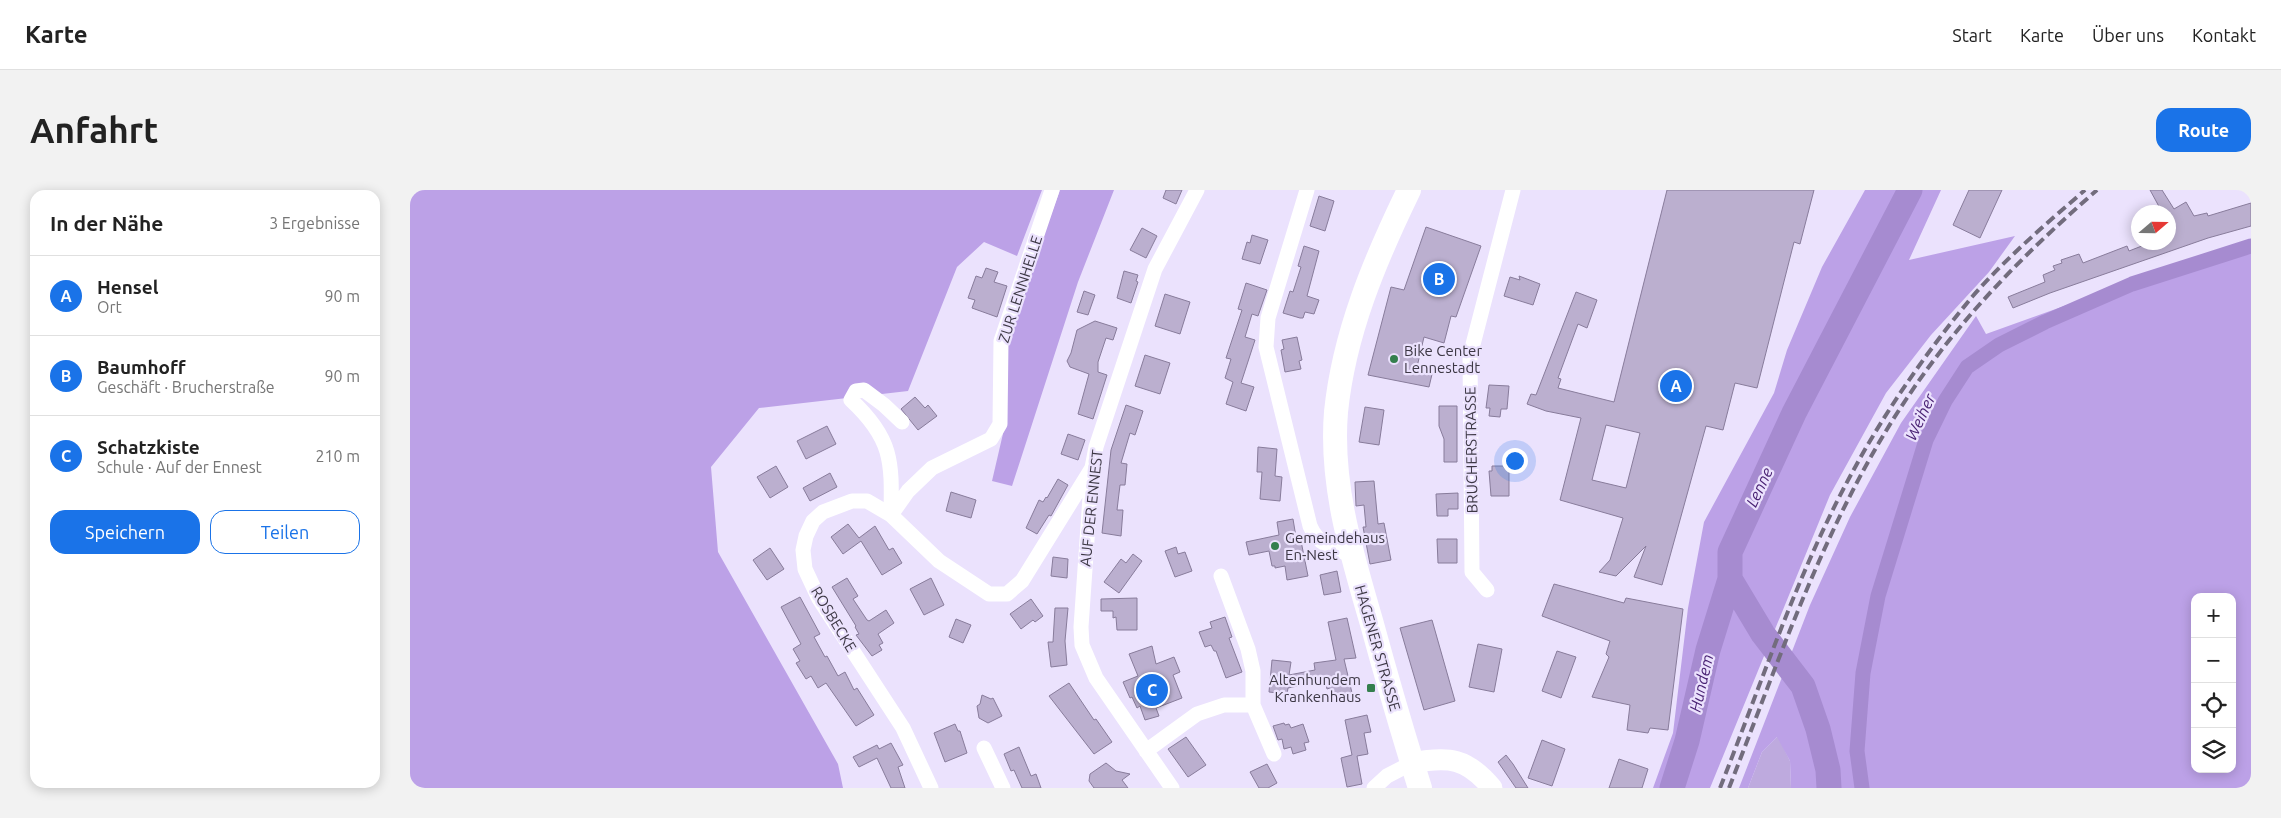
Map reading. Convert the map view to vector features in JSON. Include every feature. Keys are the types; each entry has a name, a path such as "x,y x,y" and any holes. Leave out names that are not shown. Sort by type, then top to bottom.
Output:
{"main road":[{"name":"HAGENER STRASSE","path":"1409,190 1383,244 1366,287 1352,333 1337,410 1338,486 1352,555 1420,788"},
{"path":"1412,763 1438,758 1460,762 1479,773 1492,788"}],"street":[{"name":"ZUR LENNHELLE","path":"891,515 908,491 932,468 991,439 1000,424 1001,341 1052,190"},
{"name":"AUF DER ENNEST","path":"1172,788 1096,678 1082,645 1081,627 1092,468 1096,447 1155,270 1197,190"},
{"path":"1307,190 1268,318 1266,346 1310,526 1316,538 1324,545 1352,555"},
{"name":"BRUCHERSTRASSE","path":"1488,590 1472,572 1470,356 1513,190"},
{"path":"891,515 892,470 882,435 851,400 856,391 864,390 902,422"},
{"name":"ROSBECKE","path":"931,788 903,728 819,599 806,569 803,550 812,521 823,512 852,501 867,501 891,515 939,561 989,594 1007,594 1022,581 1092,468"},
{"path":"1222,576 1248,649 1253,671 1252,705 1274,754"},
{"path":"1146,751 1197,714 1224,705 1252,705"},
{"path":"984,748 1003,788"},
{"path":"1374,788 1387,776 1412,763"}],"shaded area":[{"path":"410,190 1042,190 1017,256 984,242 957,267 908,391 759,408 711,467 718,552 838,764 843,788 410,788"},
{"path":"1060,190 1114,190 1078,282 1012,486 992,481 1005,425 1005,341"},
{"path":"1865,190 1941,190 1909,260 2015,236 1989,272 1931,335 1886,393 1830,495 1710,788 1653,788 1673,733 1688,608 1704,522 1774,393 1787,350 1822,267"},
{"path":"2251,239 2251,788 1791,788 1790,761 1777,737 1762,752 1748,788 1739,788 1810,605 1850,517 1901,423 1976,316 1986,334"},
{"path":"1778,736 1790,761 1791,788 1748,788 1762,752"}],"building":[{"path":"1166,190 1182,190 1176,204 1163,198"},
{"path":"1667,190 1814,190 1800,244 1794,242 1757,388 1735,383 1723,430 1706,426 1662,585 1634,577 1646,546 1616,576 1599,572 1610,560 1623,518 1560,500 1581,418 1546,411 1527,404 1531,394 1536,395 1576,292 1597,300 1587,328 1578,324 1558,378 1561,379 1558,388 1614,402","holes":["1606,425 1640,433 1626,488 1592,480"]},
{"path":"1969,190 2002,190 1980,238 1953,225"},
{"path":"2150,190 2162,190 2171,205 2158,205"},
{"path":"1319,196 1334,201 1325,231 1310,226"},
{"path":"2186,202 2194,216 2207,213 2208,216 2251,203 2251,226 2176,249 2176,208"},
{"path":"1426,227 1481,246 1456,317 1451,316 1444,343 1424,337 1417,367 1433,370 1429,387 1368,375 1391,287 1404,290"},
{"path":"1142,228 1157,236 1146,258 1130,250"},
{"path":"1252,235 1268,240 1260,264 1242,259 1247,242 1250,243"},
{"path":"1304,246 1319,251 1307,296 1319,300 1314,314 1305,312 1303,318 1300,318 1283,313 1290,291 1293,292 1301,267 1298,266"},
{"path":"2127,246 2129,251 2174,250 2050,293 2013,308 2008,297 2045,282 2043,275 2055,270 2053,266 2062,263 2061,260 2079,254 2083,263"},
{"path":"986,268 998,272 994,282 1007,286 997,317 972,308 975,300 968,298 976,276 982,278"},
{"path":"1124,271 1138,275 1136,281 1138,282 1131,303 1117,298"},
{"path":"1519,276 1540,284 1533,305 1504,296 1510,277 1520,280"},
{"path":"1246,283 1267,290 1258,316 1252,314 1245,337 1255,340 1241,383 1254,387 1246,411 1226,404 1233,382 1225,378 1231,359 1226,358 1242,310 1238,309"},
{"path":"1084,291 1095,295 1088,315 1077,312"},
{"path":"1165,294 1190,302 1180,334 1155,326"},
{"path":"1095,321 1117,328 1113,340 1106,338 1098,362 1098,372 1107,375 1093,419 1078,414 1089,374 1070,367 1067,361 1077,330"},
{"path":"1297,337 1302,360 1299,361 1301,369 1285,372 1281,350 1284,349 1282,340"},
{"path":"1145,355 1170,363 1160,394 1135,386"},
{"path":"1489,385 1509,386 1507,409 1501,409 1500,417 1489,416 1490,408 1486,408"},
{"path":"915,397 925,408 928,405 937,416 918,430 901,409"},
{"path":"1126,405 1143,411 1135,435 1130,433 1121,463 1127,464 1125,485 1120,485 1117,510 1123,510 1121,536 1102,533 1111,450"},
{"path":"1439,406 1457,406 1457,462 1444,462 1444,439 1439,426"},
{"path":"1365,407 1384,410 1379,445 1359,442"},
{"path":"827,426 836,444 806,459 797,441"},
{"path":"1068,434 1085,440 1078,460 1061,454"},
{"path":"1258,447 1277,449 1275,476 1282,477 1280,501 1260,499 1262,472 1257,472"},
{"path":"776,466 788,487 770,498 757,477"},
{"path":"1492,466 1504,466 1504,468 1509,469 1509,496 1491,496 1489,471 1492,471"},
{"path":"830,473 837,487 810,501 803,488"},
{"path":"1058,479 1068,485 1051,516 1049,515 1037,534 1026,528 1039,500 1043,502 1047,498"},
{"path":"1374,481 1378,524 1384,523 1391,560 1370,564 1363,527 1366,527 1364,505 1356,506 1355,482"},
{"path":"951,492 976,500 971,518 946,511"},
{"path":"1458,493 1458,509 1448,509 1448,516 1437,516 1436,494"},
{"name":"Gemeindehaus En-Nest","path":"1293,519 1296,537 1300,536 1308,576 1287,580 1285,566 1275,568 1275,566 1272,566 1269,551 1249,555 1246,542 1279,535 1277,522"},
{"path":"848,524 859,538 875,526 889,550 893,548 902,563 882,575 861,541 843,554 831,537"},
{"path":"1437,539 1457,539 1457,563 1438,563"},
{"path":"1176,547 1178,554 1185,552 1192,571 1175,577 1165,551"},
{"path":"770,548 784,569 767,580 753,560"},
{"path":"1133,554 1142,561 1119,593 1104,582 1121,559 1126,563"},
{"path":"1053,557 1068,559 1067,578 1051,576"},
{"path":"1337,571 1341,592 1324,595 1320,575"},
{"path":"847,578 858,596 853,599 867,620 869,621 886,610 894,623 878,634 883,643 879,645 882,650 872,656 856,635 859,634 856,626 832,587"},
{"path":"931,578 944,605 924,615 910,589"},
{"path":"1554,584 1624,603 1626,598 1683,609 1668,730 1650,728 1648,733 1627,730 1630,705 1592,697 1609,657 1606,654 1610,641 1542,616"},
{"path":"800,597 820,634 814,637 825,657 827,656 838,676 845,672 854,690 857,688 874,715 856,726 826,683 818,688 811,676 806,679 796,663 800,661 793,649 801,644 781,607"},
{"path":"1137,598 1137,630 1117,630 1116,617 1113,618 1113,611 1101,611 1101,599"},
{"path":"1031,599 1043,616 1035,622 1033,620 1021,629 1010,614"},
{"path":"1055,608 1068,608 1065,641 1067,665 1051,667 1048,642 1053,642"},
{"path":"1225,617 1232,637 1229,638 1242,672 1226,678 1216,651 1214,651 1211,645 1205,647 1199,632 1212,628 1210,622"},
{"path":"1347,618 1356,658 1344,659 1352,693 1333,698 1330,688 1327,689 1325,680 1288,688 1287,694 1269,692 1272,660 1291,662 1289,675 1315,670 1314,663 1336,660 1328,622"},
{"path":"956,619 971,625 963,643 949,637"},
{"path":"1432,620 1455,701 1424,710 1400,628"},
{"path":"1478,644 1502,649 1494,692 1469,687"},
{"path":"1152,646 1156,664 1174,657 1180,672 1173,675 1182,698 1156,708 1159,716 1145,720 1140,706 1137,708 1123,682 1138,676 1129,654"},
{"path":"1557,651 1576,657 1561,698 1542,691"},
{"path":"1069,683 1094,720 1096,719 1112,742 1094,754 1049,696"},
{"path":"982,695 993,698 1002,716 988,723 979,718 977,706 980,704"},
{"path":"1367,715 1371,732 1364,733 1368,754 1357,756 1362,784 1347,787 1341,758 1352,755 1345,720"},
{"path":"1284,723 1285,725 1289,724 1291,728 1303,724 1309,742 1304,743 1306,750 1293,754 1291,747 1284,749 1282,739 1278,740 1273,726"},
{"path":"955,724 958,731 960,731 967,753 945,762 934,733"},
{"path":"1186,737 1206,765 1188,777 1168,749"},
{"path":"1542,740 1565,749 1552,786 1528,778"},
{"path":"891,743 903,765 898,767 905,788 891,788 877,758 859,767 853,757 877,745 879,749"},
{"path":"1019,747 1031,776 1036,774 1041,788 1022,788 1014,770 1011,771 1004,754"},
{"path":"1506,755 1528,788 1516,788 1498,762"},
{"path":"1619,759 1648,769 1642,788 1609,788"},
{"path":"1106,763 1116,771 1130,774 1122,780 1128,788 1094,788 1089,781 1090,774"},
{"path":"1267,764 1277,783 1268,788 1259,788 1250,772"}],"waterway":[{"name":"Lenne","path":"1829,788 1828,770 1818,729 1803,686 1763,634 1730,579 1730,552 1794,413 1910,190"},
{"name":"Weiher","path":"1862,788 1857,751 1863,673 1878,596 1926,440 1945,401 1967,367 1999,345 2045,322 2132,284 2251,246"},
{"name":"Hundem","path":"1672,788 1687,741 1708,650 1730,579"}],"railway":[{"path":"1720,788 1782,627 1815,548 1833,509 1879,426 1939,338 1972,297 2012,255 2085,190"},
{"path":"1729,788 1787,638 1829,539 1879,443 1928,368 1972,313 2044,238 2097,190"}],"place":[{"name":"Baumhoff","path":"1439,279"},
{"name":"Bike Center Lennestadt","path":"1394,359"},
{"name":"Hensel","path":"1676,386"},
{"name":"Gemeindehaus En-Nest","path":"1275,546"},
{"name":"Altenhundem Krankenhaus","path":"1371,688"},
{"name":"Schatzkiste","path":"1152,690"}]}
